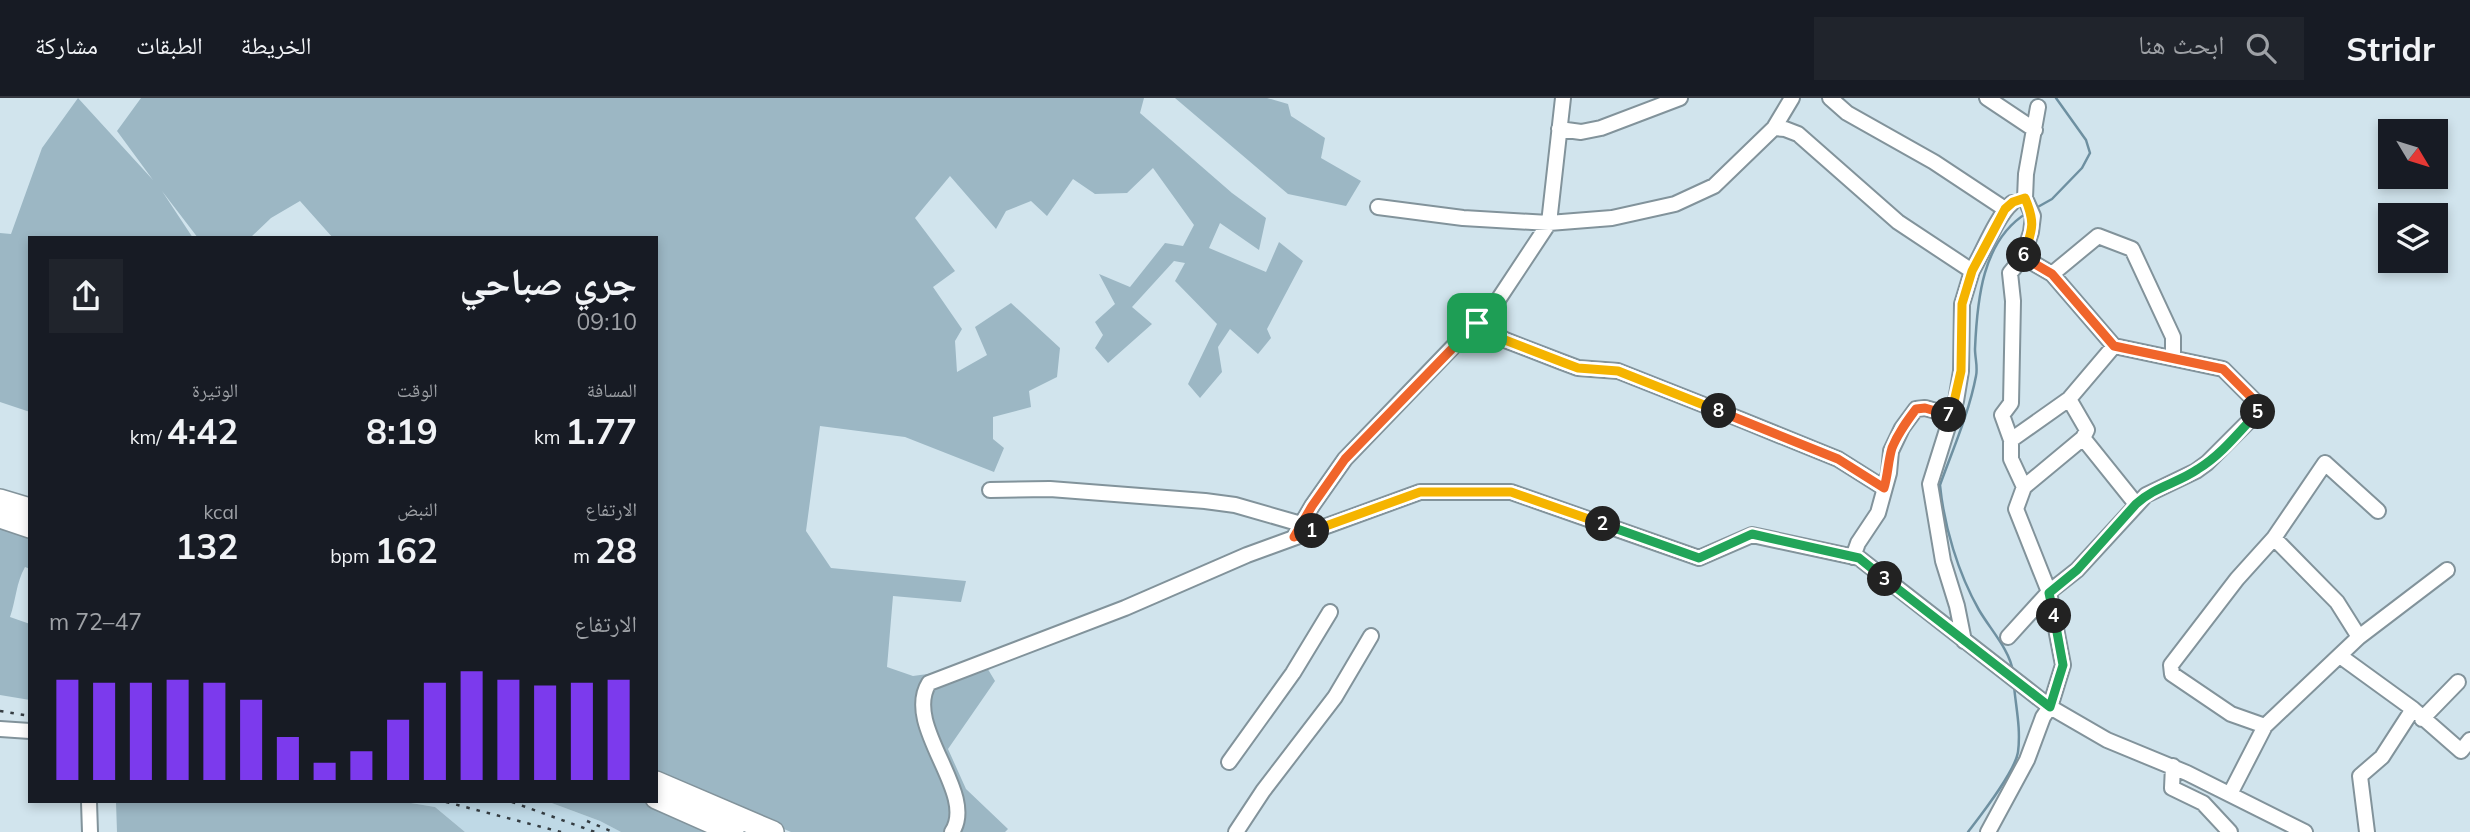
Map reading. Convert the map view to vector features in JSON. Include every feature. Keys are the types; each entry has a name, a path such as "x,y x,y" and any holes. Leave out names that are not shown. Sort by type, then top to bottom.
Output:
{"highway":[{"path":"0,500 28,508"},
{"path":"0,517 28,526"},
{"path":"658,783 773,832"},
{"path":"658,799 733,832"}],"street":[{"path":"1307,528 1324,487 1345,459 1498,300 1549,223 1563,98"},
{"path":"1559,129 1581,132 1601,128 1680,98"},
{"path":"1378,206 1463,218 1549,223 1612,218 1675,204 1714,186 1774,128 1792,98"},
{"path":"1830,98 1847,113 1934,162 2005,209"},
{"path":"1987,98 2035,130"},
{"path":"2024,486 2011,459 2011,440 2002,415 2011,403 2013,301 2010,274 2023,257 2031,232 2026,174 2038,107"},
{"path":"1774,128 1798,134 1898,222 1972,271"},
{"path":"1964,641 1957,606 1943,561 1930,484 1961,371 1962,304 1972,271 2005,209 2013,202 2028,207"},
{"path":"2052,274 2098,236 2132,249 2173,337 2173,358"},
{"path":"2008,637 2049,593 2077,570 2136,504 2146,495 2207,463 2262,408 2223,369 2114,346 2052,274 2023,257"},
{"path":"1477,323 1505,340 1578,368 1618,371 1742,420 1838,459 1884,488"},
{"path":"2011,440 2068,400 2114,346"},
{"path":"1988,832 2027,760 2043,717 2050,707 2063,665 2049,593 2016,509 2024,486 2083,438 2087,430 2068,400"},
{"path":"1853,557 1858,543 1878,513 1889,473 1891,451 1902,428 1916,409 1925,408 1951,415"},
{"path":"2083,438 2136,504"},
{"path":"2265,726 2231,714 2172,674 2171,665 2237,579 2274,538 2325,463 2378,511"},
{"path":"990,490 1050,489 1205,501 1235,505 1307,528"},
{"path":"952,832 958,814 946,771 922,711 923,696 929,683 1125,608 1294,537 1307,528 1420,492 1511,492 1699,558 1752,534 1859,558 2050,707 2108,740 2173,766 2305,832"},
{"path":"2274,538 2337,602 2359,637"},
{"path":"2230,794 2265,726 2359,637 2447,570"},
{"path":"1229,762 1293,673 1330,612"},
{"path":"1236,832 1263,791 1335,697 1371,636"},
{"path":"2340,656 2461,751 2470,740"},
{"path":"2367,832 2360,776 2382,757 2417,714 2458,682"},
{"path":"0,729 28,731"},
{"path":"2173,766 2172,788 2203,803 2230,832"},
{"path":"89,803 90,832"}],"shaded area":[{"path":"78,98 153,180 117,131 141,98 1144,98 1140,113 1232,193 1266,218 1259,250 1220,223 1209,248 1266,272 1279,242 1303,261 1267,329 1271,338 1258,354 1230,329 1218,347 1222,372 1200,398 1188,384 1217,324 1175,281 1185,263 1174,261 1132,307 1152,324 1108,363 1095,348 1103,335 1095,322 1115,304 1099,274 1130,287 1165,243 1183,246 1194,225 1153,168 1127,193 1095,194 1073,179 1047,216 1031,201 1006,211 996,229 950,176 915,218 955,271 933,287 962,329 955,341 957,372 987,355 975,327 1011,303 1060,348 1057,377 1029,391 1031,407 993,417 993,439 1004,448 994,472 905,437 820,426 806,531 831,568 966,581 961,602 893,596 887,667 913,676 986,666 995,681 948,749 966,789 1008,829 1005,832 791,832 658,775 658,236 331,236 300,201 271,218 252,236 196,236 162,191 192,236 28,236 28,411 0,402 0,233 11,234 42,148"},
{"path":"1175,98 1267,98 1288,104 1291,116 1325,138 1321,158 1361,181 1346,206 1288,194"},
{"path":"0,523 28,531 28,568 25,567 22,573 10,617 28,623 28,700 0,695"},
{"path":"116,803 411,803 435,807 465,832 117,832"},
{"path":"411,803 552,803 621,832 465,832 435,807"},
{"path":"552,803 658,803 727,832 621,832"}],"waterway":[{"path":"2036,208 2052,199 2082,168 2090,153 2086,140 2056,98"},
{"path":"2013,672 2008,656 1971,596 1958,565 1940,485 1965,417 1976,376 1976,330 1985,273 2000,239 2027,213"},
{"path":"1968,832 1997,793 2016,760 2019,735 2014,686"}],"railway":[{"path":"0,711 28,716"},
{"path":"450,803 561,832"},
{"path":"515,803 595,832"},
{"path":"587,821 613,832"}],"route":[{"path":"2025,198 2033,216 2023,257 2052,274 2114,346 2223,369 2262,408 2207,463 2146,495 2077,570 2049,593 2063,665 2050,707 1859,558 1752,534 1699,558 1511,492 1420,492 1294,537 1324,487 1345,459 1477,323 1516,345 1578,368 1618,371 1742,420 1838,459 1884,488 1889,473 1891,451 1902,428 1916,409 1925,408 1951,415 1961,371 1962,304 1972,271 1999,217 2013,202 2025,198"}]}
